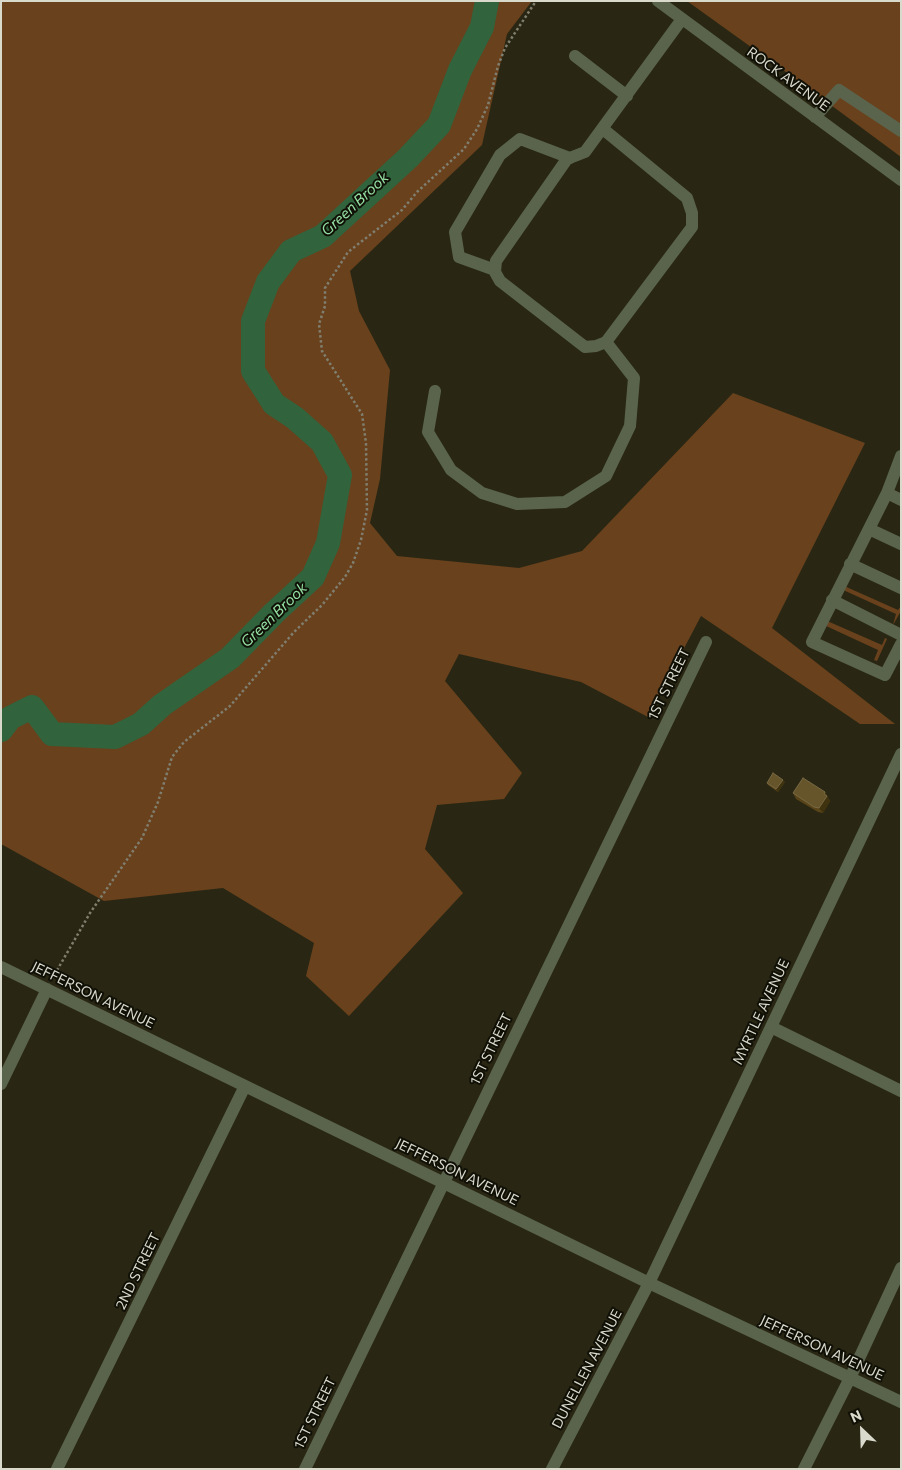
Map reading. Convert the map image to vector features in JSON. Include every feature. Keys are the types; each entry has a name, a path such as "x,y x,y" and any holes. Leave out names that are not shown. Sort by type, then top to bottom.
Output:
{"street":[{"name":"ROCK AVENUE","path":"658,1 900,178"},
{"path":"603,129 687,198 692,213 692,227 606,342 596,346 585,347 500,280 495,270 496,261 566,159 585,152 682,19"},
{"path":"576,56 627,96"},
{"path":"815,117 839,90 901,131"},
{"path":"495,270 459,257 454,232 500,155 520,139 570,158"},
{"path":"435,391 428,432 451,470 482,492 517,504 565,502 606,476 630,426 634,378 606,342"},
{"path":"901,456 887,493 812,642 885,675 901,644"},
{"path":"887,493 901,500"},
{"path":"869,529 901,544"},
{"path":"850,564 901,588"},
{"path":"832,600 901,635"},
{"name":"1ST STREET","path":"304,1469 706,642"},
{"name":"MYRTLE AVENUE","path":"649,1283 901,754"},
{"name":"JEFFERSON AVENUE","path":"1,967 649,1283 901,1402"},
{"path":"1,1084 47,989"},
{"path":"770,1027 901,1091"},
{"name":"2ND STREET","path":"57,1469 245,1086"},
{"path":"804,1469 850,1378 901,1268"},
{"name":"DUNELLEN AVENUE","path":"552,1469 649,1283"}],"path":[{"path":"47,989 90,913 142,838 158,802 172,757 184,742 230,706 294,632 322,605 345,577 353,563 361,540 367,510 366,443 362,414 322,351 319,324 325,306 325,288 348,252 402,210 417,192 464,148 477,128 488,105 498,66 505,48 536,1"}],"shaded area":[{"path":"1,1 532,1 507,34 482,145 350,271 359,311 390,370 380,479 370,523 397,556 519,568 582,551 733,393 865,443 772,628 895,724 860,724 701,616 648,717 581,682 459,654 445,681 522,773 504,799 437,805 425,849 463,893 349,1016 306,976 314,943 223,888 104,901 1,844"},
{"path":"687,1 901,1 901,157 808,88"},
{"path":"842,585 898,610 901,606 901,611 893,625 896,614 841,589"},
{"path":"825,620 882,645 885,638 887,639 877,661 874,660 878,650 824,625"}],"building":[{"path":"773,773 783,780 776,789 767,783"},
{"path":"803,778 825,792 824,794 827,796 819,808 814,807 793,793"}],"waterway":[{"name":"Green Brook","path":"1,730 10,718 32,707 52,734 115,737 141,724 162,705 230,658 313,577 328,543 340,475 322,442 295,418 274,404 253,371 253,321 268,282 291,251 323,236 408,158 439,125 460,70 482,27 487,1"}]}
